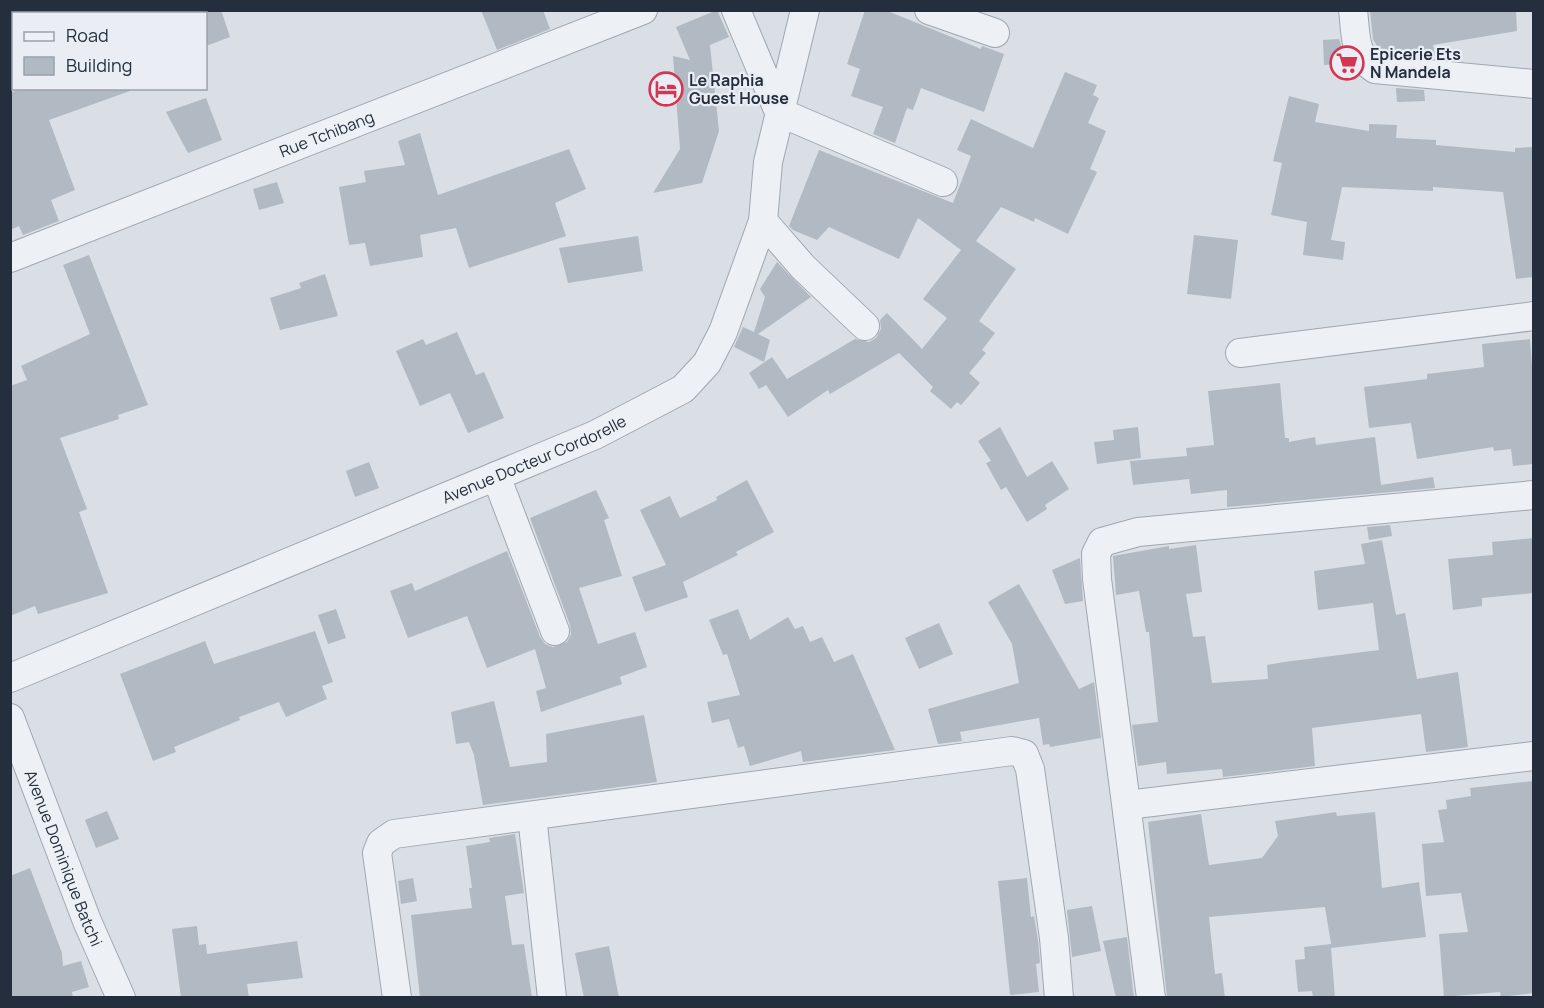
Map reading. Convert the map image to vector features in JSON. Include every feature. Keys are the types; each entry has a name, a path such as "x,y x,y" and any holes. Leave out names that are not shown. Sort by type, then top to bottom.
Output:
{"street":[{"name":"Rue Tchibang","path":"10,258 643,10"},
{"path":"735,10 779,112 943,183"},
{"name":"Avenue Docteur Cordorelle","path":"10,678 595,435 683,389 707,363 723,332 763,221 768,162 805,10"},
{"path":"929,10 995,33"},
{"path":"1353,10 1357,45 1362,61 1375,69 1533,84"},
{"path":"763,221 803,267 865,326"},
{"path":"1240,353 1533,316"},
{"path":"496,476 555,631"},
{"path":"1150,998 1097,579 1096,554 1102,542 1138,532 1533,495"},
{"name":"Avenue Dominique Batchi","path":"10,718 87,921 121,998"},
{"path":"397,998 377,853 381,843 394,834 1012,751 1024,753 1030,769 1059,998"},
{"path":"1127,805 1533,756"},
{"path":"532,816 552,998"}],"building":[{"path":"206,10 221,10 230,37 207,46"},
{"path":"481,10 543,10 550,29 497,50"},
{"path":"717,10 729,37 710,45 719,131 702,183 653,193 680,149 673,56 690,60 676,27"},
{"path":"865,10 885,10 981,49 982,46 1004,54 984,112 921,88 913,110 907,108 895,143 873,134 883,107 851,96 860,69 847,64"},
{"path":"1370,10 1516,10 1517,31 1433,45 1435,55 1423,57 1381,53 1373,39"},
{"path":"1339,39 1347,63 1324,65 1323,40"},
{"path":"1065,72 1097,85 1093,95 1099,98 1088,123 1106,131 1090,169 1097,172 1068,234 1035,218 1034,222 1001,207 976,241 1016,269 979,321 995,333 982,350 986,353 969,373 980,383 961,405 957,402 951,409 930,391 933,387 899,353 830,394 828,390 788,417 766,385 759,389 749,373 772,357 787,379 855,339 869,342 876,338 881,329 880,320 887,313 922,349 947,318 923,299 961,250 918,218 899,259 829,227 817,240 793,230 789,226 819,150 953,203 971,156 957,150 971,119 1033,148"},
{"path":"1396,88 1424,90 1425,101 1397,102"},
{"path":"18,90 130,91 49,120 75,190 51,200 59,221 23,235 19,226 10,230 10,93"},
{"path":"1289,96 1319,104 1315,122 1369,131 1369,124 1397,125 1396,138 1436,140 1436,145 1515,152 1515,148 1533,147 1533,277 1516,279 1503,192 1433,187 1433,191 1342,187 1331,240 1345,242 1343,260 1303,255 1307,222 1271,215 1282,163 1273,161"},
{"path":"206,98 222,140 188,153 166,112"},
{"path":"420,133 438,195 569,149 586,189 555,203 566,236 469,268 456,228 420,235 423,257 370,266 365,243 349,245 339,187 366,182 364,171 405,165 398,141"},
{"path":"277,182 284,203 259,210 253,189"},
{"path":"1194,235 1238,240 1231,299 1187,294"},
{"path":"638,236 643,271 568,283 559,248"},
{"path":"89,255 148,405 118,415 119,419 60,438 87,509 79,512 108,593 38,614 35,606 10,616 10,386 27,380 21,366 90,334 63,265"},
{"path":"777,262 811,297 758,334 770,340 764,362 734,347 743,327 754,332 765,297 760,289"},
{"path":"325,274 338,316 280,330 270,298 301,288 299,283"},
{"path":"457,332 476,375 484,372 504,418 468,433 450,393 420,406 396,351 423,339 426,345"},
{"path":"1530,339 1533,379 1533,464 1513,466 1511,449 1494,451 1493,447 1417,459 1411,423 1369,428 1364,387 1427,379 1427,374 1484,367 1482,344"},
{"path":"1280,383 1285,438 1289,438 1289,442 1315,437 1316,445 1375,437 1381,485 1433,477 1435,488 1227,507 1227,490 1191,494 1189,479 1133,485 1130,461 1187,456 1186,448 1214,445 1208,391"},
{"path":"1000,427 1027,477 1052,461 1069,489 1045,505 1047,509 1027,522 1006,487 1001,490 986,463 991,461 978,441"},
{"path":"1138,427 1141,458 1097,464 1094,442 1114,440 1113,430"},
{"path":"369,462 379,488 355,497 346,471"},
{"path":"747,480 774,532 736,552 738,555 683,582 688,597 645,612 632,577 666,565 640,510 670,496 680,518 717,500 716,497"},
{"path":"596,490 609,518 604,520 622,576 579,588 598,644 635,632 647,667 620,677 622,684 541,712 536,691 546,688 535,649 487,668 467,616 408,638 390,591 412,583 415,591 507,551 540,637 545,644 553,647 567,642 571,634 570,625 530,518"},
{"path":"1390,525 1392,536 1369,540 1367,527"},
{"path":"1533,538 1533,593 1482,598 1482,606 1453,610 1448,559 1493,555 1492,542"},
{"path":"1382,540 1396,615 1405,613 1417,679 1458,672 1468,747 1426,752 1421,714 1312,728 1315,766 1223,777 1222,769 1167,774 1166,762 1138,766 1132,725 1158,722 1149,632 1146,632 1139,591 1116,595 1113,556 1169,546 1169,549 1196,545 1202,592 1186,594 1193,637 1205,636 1212,683 1268,679 1267,665 1379,650 1373,603 1318,610 1314,571 1365,564 1361,544"},
{"path":"1080,558 1083,601 1065,604 1052,570"},
{"path":"1019,584 1079,689 1094,682 1101,738 1050,747 1049,744 1043,745 1039,718 960,732 962,741 938,744 928,709 1019,683 1012,644 988,602"},
{"path":"336,609 346,638 328,644 318,615"},
{"path":"738,609 750,640 788,617 795,629 803,626 810,642 822,637 834,662 853,654 895,750 803,762 801,751 750,766 744,746 738,748 729,719 712,723 707,702 740,695 727,654 723,655 709,620"},
{"path":"939,623 953,654 919,669 905,638"},
{"path":"315,631 333,682 322,686 327,699 286,717 279,702 239,717 240,720 174,747 176,752 153,761 120,674 205,641 214,664"},
{"path":"494,701 510,767 547,762 546,734 644,715 657,782 483,805 474,755 469,742 456,744 451,712"},
{"path":"1533,781 1533,993 1501,997 1500,992 1444,997 1439,934 1468,932 1461,893 1426,896 1422,844 1444,842 1438,810 1447,809 1446,800 1471,796 1470,788"},
{"path":"107,811 119,839 96,848 85,820"},
{"path":"1336,812 1337,816 1375,812 1382,888 1419,882 1426,937 1331,948 1335,998 1313,998 1312,991 1298,992 1295,960 1305,959 1304,947 1331,944 1325,907 1209,917 1215,974 1222,973 1225,998 1167,998 1148,822 1201,814 1209,865 1262,858 1278,836 1275,821"},
{"path":"515,834 524,893 505,896 512,945 524,944 532,998 420,998 411,915 472,908 469,888 472,888 466,846 490,842 489,838"},
{"path":"30,868 62,953 63,966 81,961 89,987 72,992 73,998 10,998 10,876"},
{"path":"413,878 417,901 401,904 398,881"},
{"path":"1027,878 1031,917 1034,916 1038,940 1040,963 1036,964 1039,992 1010,995 998,881"},
{"path":"1092,906 1101,951 1072,957 1067,910"},
{"path":"197,926 199,945 206,944 207,954 297,941 303,978 247,984 249,998 181,998 172,929"},
{"path":"1127,937 1134,998 1116,998 1103,941"},
{"path":"609,946 619,998 584,998 575,953"}],"place":[{"name":"Epicerie Ets N Mandela","path":"1347,63"},
{"name":"Le Raphia Guest House","path":"666,89"}]}
